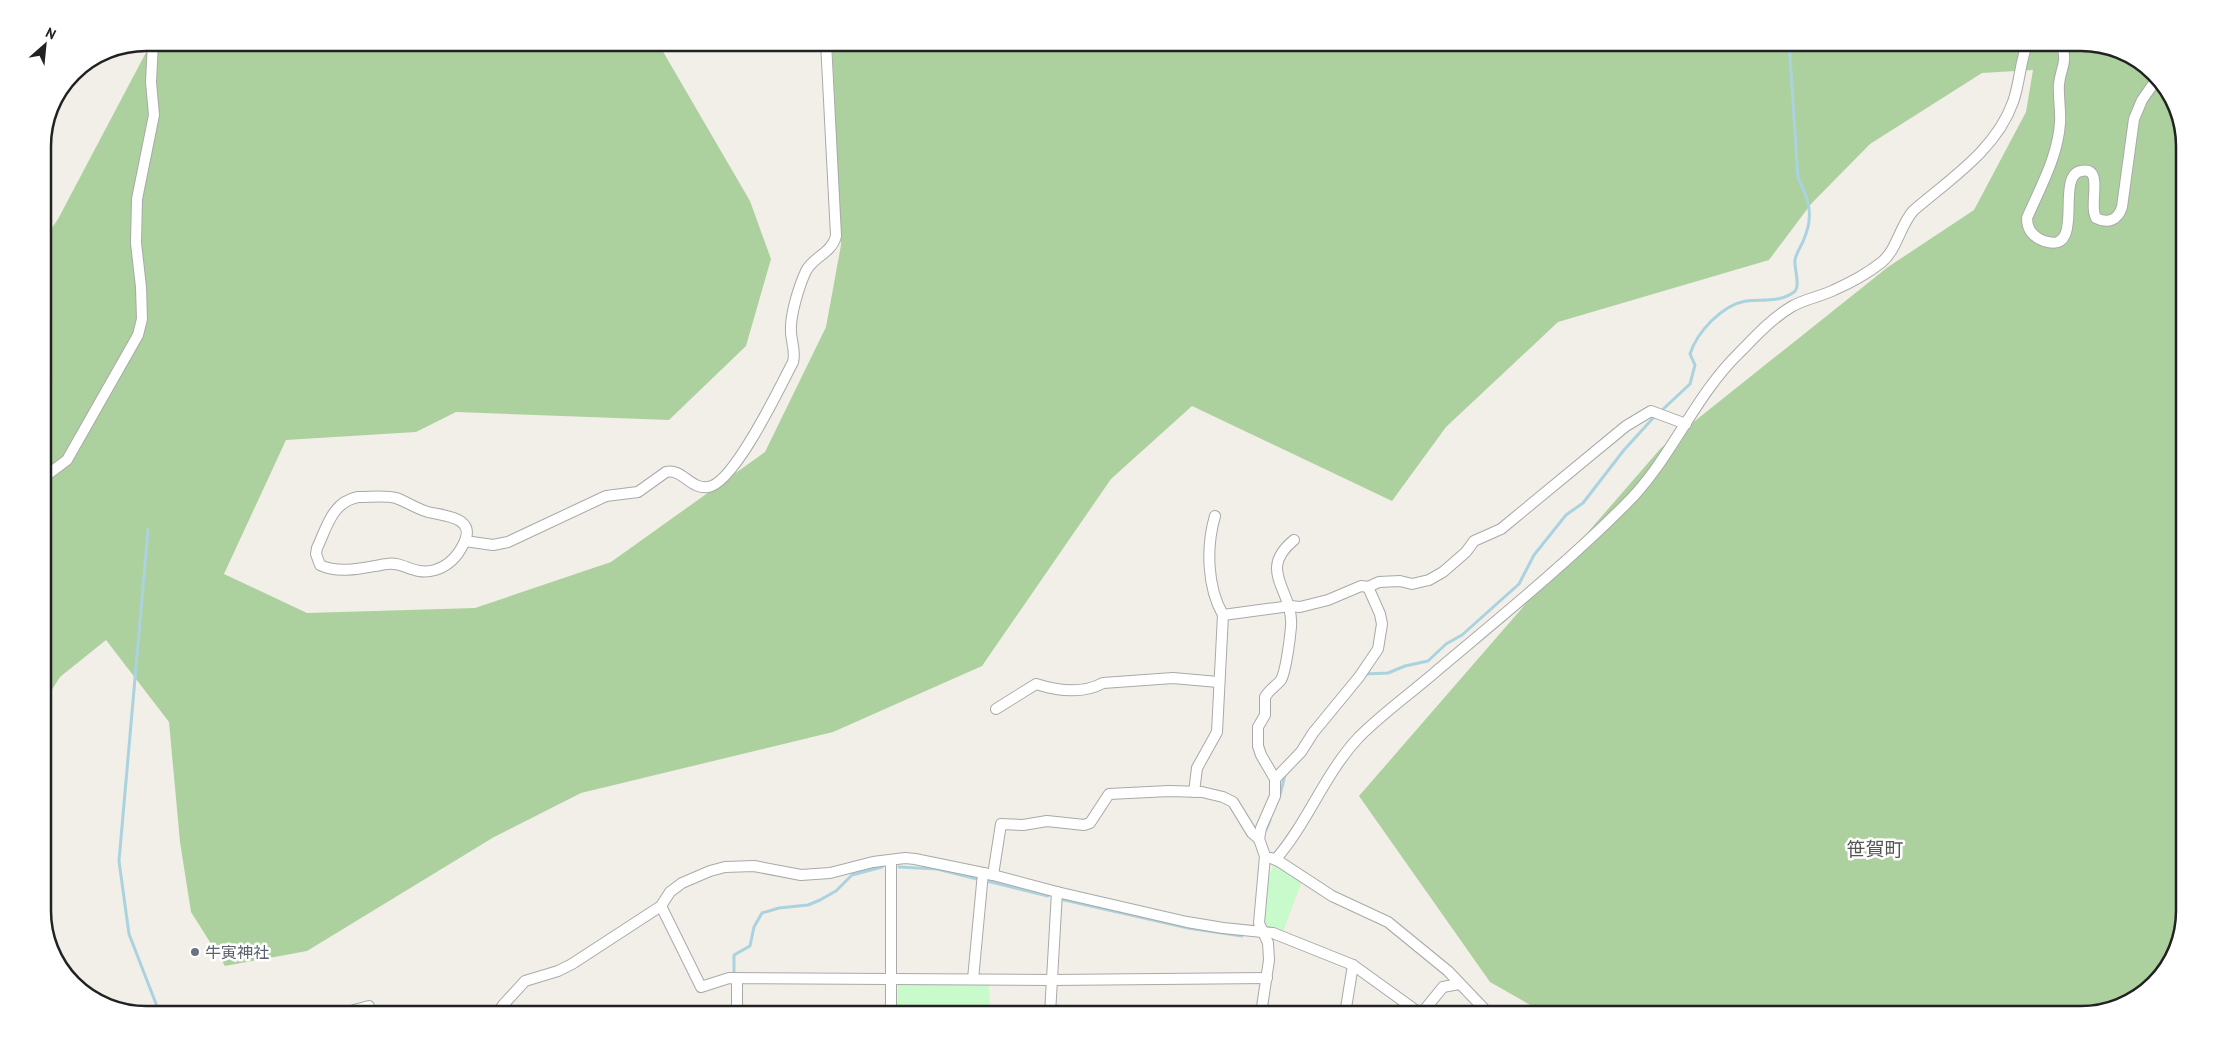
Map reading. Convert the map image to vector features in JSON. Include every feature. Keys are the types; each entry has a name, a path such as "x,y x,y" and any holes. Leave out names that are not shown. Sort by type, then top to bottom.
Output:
{"street":[{"path":"51,472 67,460 138,335 142,311 136,243 137,199 154,115 151,82 153,51"},
{"path":"465,541 493,545 508,542 606,496 638,492 666,472 676,472 697,486 710,487 720,480 740,458 793,362 795,354 791,334 791,321 805,272 810,264 831,246 836,236 826,51"},
{"path":"1262,1006 1269,960 1268,943 1261,931 1259,916 1270,858 1302,825 1324,789 1331,772 1359,738 1538,586 1626,504 1667,454 1706,390 1720,373 1776,317 1806,300 1834,290 1884,260 1893,247 1905,220 1913,210 1976,157 1994,138 2013,102 2026,51"},
{"path":"2064,51 2065,64 2060,82 2060,122 2057,142 2027,218 2027,225 2032,233 2044,241 2053,242 2060,239 2068,229 2070,183 2079,171 2089,172 2095,178 2096,187 2092,199 2092,212 2096,218 2108,221 2118,217 2122,206 2134,119 2142,100 2153,85"},
{"path":"1223,615 1290,606 1300,607 1328,600 1361,586 1368,587 1379,582 1400,581 1412,584 1429,580 1444,572 1466,552 1474,541 1501,529 1626,426 1651,410 1686,424"},
{"path":"358,497 392,497 429,512 458,518 464,524 466,532 465,541 449,564 429,572 412,571 393,563 363,569 326,568 320,565 316,554 334,510 344,502 358,497"},
{"path":"1194,792 1197,768 1217,732 1218,682 1223,615 1219,608 1209,566 1209,546 1215,516"},
{"path":"1259,839 1261,828 1275,796 1276,779 1261,755 1258,746 1258,727 1265,715 1265,697 1281,679 1291,628 1290,606 1278,582 1275,567 1285,548 1294,540"},
{"path":"1276,779 1301,752 1313,733 1359,677 1378,649 1382,624 1380,614 1368,587"},
{"path":"996,709 1036,684 1065,690 1094,688 1103,683 1174,678 1218,682"},
{"path":"973,979 988,874 1001,824 1023,825 1047,821 1084,824 1094,820 1109,794 1194,792 1229,799 1237,807 1252,833 1259,839 1270,858 1332,896 1388,922 1431,956 1481,1006"},
{"path":"502,1006 525,981 558,971 572,964 662,906 670,892 682,883 710,870 725,867 754,866 801,875 830,872 905,858 988,874 1056,892 1187,922 1280,935 1353,965 1410,1006"},
{"path":"890,1006 891,860"},
{"path":"1050,1006 1056,892"},
{"path":"662,906 701,987 729,978 1052,980 1267,978"},
{"path":"1346,1006 1353,965"},
{"path":"737,979 737,1006"},
{"path":"1428,1006 1443,987 1458,984"}],"green space":[{"path":"147,51 663,51 750,201 771,259 746,346 669,420 456,412 416,432 286,440 224,574 307,613 475,608 611,562 765,452 826,327 841,245 832,51 2087,51 2099,53 2128,64 2143,75 2160,94 2171,116 2176,140 2176,917 2171,941 2166,953 2152,973 2133,990 2123,996 2093,1005 1532,1006 1490,982 1359,796 1661,448 1888,267 1974,210 2026,112 2033,70 1982,73 1870,144 1811,204 1769,260 1558,322 1446,427 1392,501 1192,406 1111,479 982,666 833,732 581,793 494,837 307,951 225,966 191,912 180,842 169,722 106,640 60,677 51,691 51,229"},
{"path":"1274,863 1302,881 1283,932 1268,926 1265,922 1268,879"},
{"path":"989,982 990,1006 897,1006 898,986 901,983"}],"waterway":[{"path":"1660,412 1690,384 1695,365 1690,354 1698,337 1712,321 1728,308 1737,304 1746,301 1782,298 1796,290 1795,260 1807,231 1809,208 1798,178 1790,51"},
{"path":"1364,674 1388,673 1405,666 1428,661 1446,644 1462,635 1519,584 1534,555 1566,515 1583,503 1624,450 1655,416"},
{"path":"148,530 119,861 129,934 157,1006"},
{"path":"1280,795 1285,775"},
{"path":"1266,830 1270,820"},
{"path":"734,974 734,955 750,946 754,927 762,913 779,908 808,905 836,891 852,875 882,867"},
{"path":"899,867 937,869 977,879"},
{"path":"987,881 1048,896"},
{"path":"1060,899 1188,928 1242,936"}],"place":[{"name":"牛寅神社","path":"195,952"}],"district":[{"name":"笹賀町","path":"1875,849"}]}
